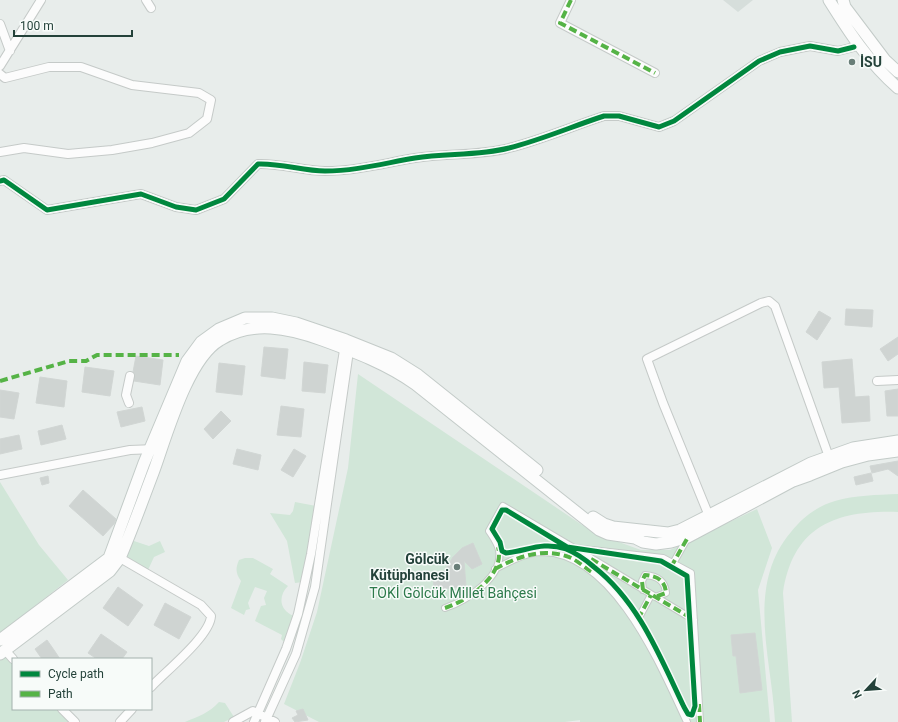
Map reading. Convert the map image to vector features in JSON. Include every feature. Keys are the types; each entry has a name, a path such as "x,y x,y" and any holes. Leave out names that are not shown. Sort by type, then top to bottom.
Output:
{"main road":[{"path":"829,0 853,38 872,62 898,88"},
{"path":"843,0 845,7 885,60 898,72"},
{"path":"2,648 109,558 149,450 187,361 201,342 219,329 245,318 272,318 296,323 347,345 384,365 415,384 599,530 608,534 635,538 643,542 656,544 671,542 688,537 793,481 842,462 868,455 898,451"},
{"path":"2,648 110,571 120,558 184,390 195,368 205,354 219,340 249,328 279,328 391,358 418,374 604,524 668,534 709,516 788,474 829,457 853,448 898,441"}],"street":[{"path":"0,66 41,0"},
{"path":"146,0 151,8"},
{"path":"571,0 560,23 655,73"},
{"path":"0,24 10,51"},
{"path":"0,181 4,180 47,210 141,194 176,207 196,210 224,199 258,164 274,164 324,171 376,167 414,158 449,154 480,154 510,148 604,116 619,116 659,127 674,121 760,61 780,52 810,46 838,51 854,47"},
{"path":"0,74 5,78 49,67 81,67 132,85 199,93 211,100 207,119 189,133 173,138 112,150 68,154 24,148 0,152"},
{"path":"709,516 663,403 647,359 697,334 761,303 769,301 774,306 829,457"},
{"path":"254,722 259,714 286,649 299,611 311,554 347,345"},
{"path":"233,722 253,711 269,721 296,654 314,589 328,503 347,345"},
{"path":"129,403 126,395 130,376"},
{"path":"877,381 898,380"},
{"path":"0,475 130,450 161,449"},
{"path":"445,608 459,603 477,591 491,577 499,552 496,542 489,531 503,506 694,620"},
{"path":"672,565 688,537"},
{"path":"574,548 663,558 672,565 691,573 700,722"},
{"path":"494,569 519,557 542,552 566,556 594,573 608,586 646,638 687,722"},
{"path":"120,558 201,605 211,616 211,622 204,634 152,686"},
{"path":"636,623 653,596 666,593 663,583 658,578 645,575 642,582 643,590"},
{"path":"2,648 13,658"},
{"path":"63,710 75,722"},
{"path":"120,722 131,710"}],"shaded area":[{"path":"723,0 753,0 738,12"}],"green space":[{"name":"TOKİ Gölcük Millet Bahçesi","path":"358,374 594,533 641,550 670,550 757,509 772,548 758,590 770,722 580,722 580,720 565,722 319,722 284,704 300,663 317,612 348,468"},
{"path":"0,482 39,545 68,580 0,633"},
{"path":"898,494 898,512 855,514 837,519 821,527 807,537 796,552 788,570 783,593 792,722 775,722 765,624 765,599 769,576 777,553 791,532 800,522 810,513 828,503 850,498"},
{"path":"295,502 316,506 303,582 295,583 287,541 270,513 290,515 293,511"},
{"path":"131,540 149,546 160,541 165,552 154,557 148,570 125,556"},
{"path":"253,558 273,569 270,574 288,586 282,598 283,607 294,616 285,643 281,639 282,635 255,621 261,606 266,605 264,598 267,591 255,587 248,603 250,609 246,610 244,615 231,608 241,581 237,574 237,566 239,560"},
{"path":"5,654 12,661 12,710 60,710 71,722 0,722 0,658"},
{"path":"219,702 225,703 234,717 224,722 185,722 208,712"}],"building":[{"path":"846,309 873,310 872,327 845,325"},
{"path":"819,311 831,318 817,340 806,332"},
{"path":"898,337 898,354 888,361 880,349"},
{"path":"264,347 288,349 285,379 261,376"},
{"path":"136,356 163,360 160,385 134,381 135,375 133,372"},
{"path":"852,359 855,397 869,396 870,421 842,423 839,387 824,388 822,362"},
{"path":"304,362 328,365 325,393 302,391"},
{"path":"219,363 245,366 242,395 216,392"},
{"path":"85,367 114,371 110,396 82,392"},
{"path":"40,377 67,381 64,407 36,403"},
{"path":"898,389 898,416 887,416 885,391"},
{"path":"0,390 19,393 14,419 0,417"},
{"path":"281,406 304,409 301,437 277,435"},
{"path":"142,407 145,421 121,427 117,412"},
{"path":"221,411 231,421 213,439 204,429"},
{"path":"62,425 66,439 41,445 38,431"},
{"path":"19,435 22,449 0,454 0,439"},
{"path":"237,449 261,455 258,470 233,464"},
{"path":"294,449 306,456 293,477 281,470"},
{"path":"898,461 898,476 888,469 872,473 870,466"},
{"path":"871,473 873,481 856,485 854,477"},
{"path":"48,476 49,483 42,485 40,478"},
{"path":"83,490 116,519 114,524 103,536 69,506"},
{"name":"Gölcük Kütüphanesi","path":"473,543 482,564 472,569 464,561 466,586 434,590 433,574 444,572 453,557 462,548"},
{"path":"118,587 143,605 128,626 103,608"},
{"path":"165,603 191,617 179,639 154,625"},
{"path":"755,633 762,690 740,693 736,656 733,656 731,635"},
{"path":"101,634 127,652 123,658 96,658 88,653"},
{"path":"47,640 59,658 41,658 35,649"},
{"path":"303,709 308,720 295,722 292,718 298,715 296,711"}],"marked path":[{"path":"571,0 560,23 655,73"},
{"path":"0,381 69,361 86,361 97,355 179,355"},
{"path":"671,567 688,537"},
{"path":"445,608 454,605 474,593 491,577 499,557 498,547"},
{"path":"495,569 529,555 547,553 569,557 592,572"},
{"path":"591,559 691,618"},
{"path":"643,590 642,581 645,575 657,578 664,585 666,593 655,597"},
{"path":"638,619 651,595"},
{"path":"699,704 700,722"}],"cycle path":[{"path":"0,181 4,180 47,210 141,194 176,207 196,210 224,199 258,164 317,171 337,171 427,156 497,151 521,145 604,116 619,116 659,127 674,121 759,61 780,52 810,46 838,51 854,47"},
{"path":"502,510 506,510 567,547 661,561 687,576 695,706 692,715 688,714 684,707 657,650 636,613 610,581 584,559 566,549 542,546 514,552 506,553 502,551 500,542 492,529 502,510"}],"place":[{"name":"İSU","path":"852,62"},
{"name":"Gölcük Kütüphanesi","path":"457,567"}]}
